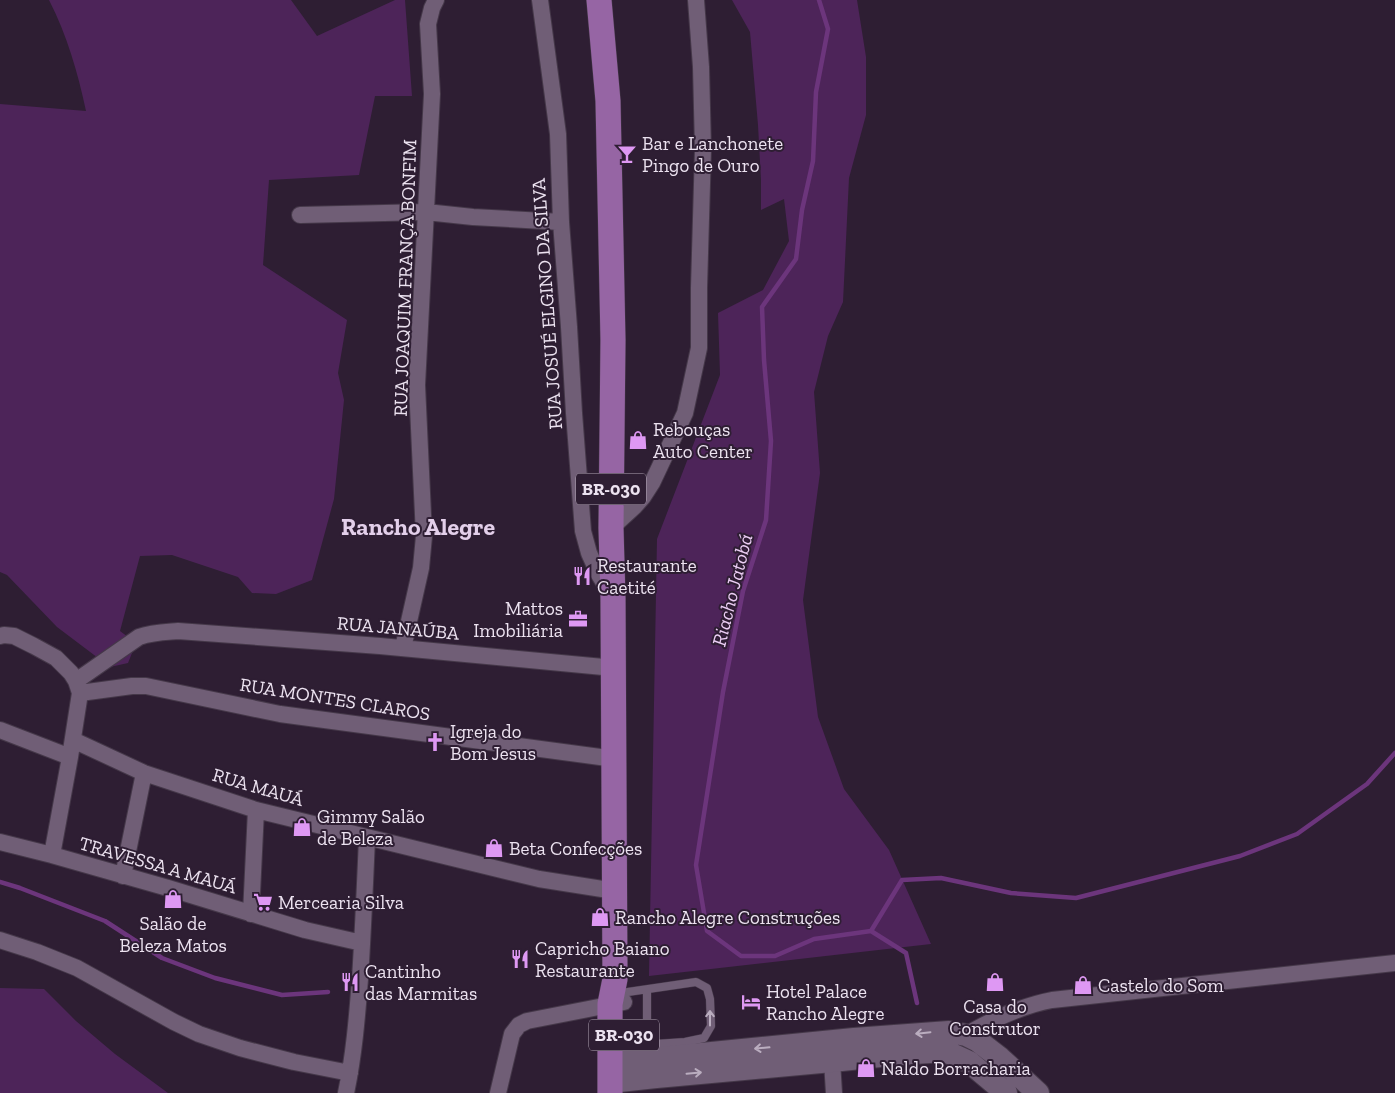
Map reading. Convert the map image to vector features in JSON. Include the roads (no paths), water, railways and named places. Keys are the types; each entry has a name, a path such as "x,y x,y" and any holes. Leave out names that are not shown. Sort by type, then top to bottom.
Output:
{"main road":[{"name":"BR-030","path":"599,0 608,102 613,340 611,528 618,995 631,1072"}],"street":[{"name":"RUA JOAQUIM FRANÇA BONFIM","path":"403,648 421,568 424,536 417,385 432,94 428,24 436,0"},
{"name":"RUA JOSUÉ ELGINO DA SILVA","path":"540,0 558,134 561,222 583,532 589,553 613,599"},
{"path":"611,528 636,506 652,483 685,413 699,348 703,149 701,67 696,0"},
{"path":"300,215 426,212 473,217 561,222"},
{"name":"RUA JANAÚBA","path":"78,687 138,637 156,632 403,648 614,668"},
{"path":"0,636 14,636 56,658 71,673 78,687 70,757 52,855"},
{"name":"RUA MONTES CLAROS","path":"78,687 146,686 280,714 615,759"},
{"path":"0,730 70,757"},
{"name":"RUA MAUÁ","path":"72,740 144,773 256,810 539,879 615,891"},
{"path":"123,876 144,773"},
{"path":"251,914 256,810"},
{"path":"346,1093 356,1026 367,838"},
{"name":"TRAVESSA A MAUÁ","path":"0,842 52,855 305,930 362,943"},
{"path":"0,940 77,968 199,1034 258,1053 350,1073"},
{"path":"956,1043 985,1024 1016,1010 1052,1000 1395,963"},
{"path":"498,1093 512,1034 519,1025 527,1021 618,995"},
{"path":"816,1056 938,1032 949,1032 969,1062 1006,1093"},
{"path":"631,1072 816,1056 909,1053 956,1043 978,1041 1000,1058 1038,1093"},
{"path":"816,1056 834,1093"}],"lane":[{"path":"618,995 696,982 707,988 710,999 711,1026 704,1038 685,1042 631,1072"},
{"path":"631,1072 647,990"}],"waterway":[{"name":"Riacho Jatobá","path":"819,0 828,29 816,92 813,161 802,210 796,259 762,307 764,360 771,441 766,520 743,591 723,692 696,865 707,931 741,956 775,956 814,939 871,931 906,953 917,1003"},
{"path":"871,931 902,880 941,878 1011,893 1076,898 1240,856 1297,834 1367,784 1395,753"},
{"path":"0,882 105,921 162,958 215,978 282,995 328,992"}],"place":[{"name":"Bar e Lanchonete Pingo de Ouro","path":"627,154"},
{"name":"Rebouças Auto Center","path":"638,440"},
{"name":"Restaurante Caetité","path":"582,576"},
{"name":"Mattos Imobiliária","path":"578,619"},
{"name":"Igreja do Bom Jesus","path":"435,742"},
{"name":"Gimmy Salão de Beleza","path":"302,827"},
{"name":"Beta Confecções","path":"494,848"},
{"name":"Salão de Beleza Matos","path":"173,899"},
{"name":"Mercearia Silva","path":"263,902"},
{"name":"Rancho Alegre Construções","path":"600,917"},
{"name":"Capricho Baiano Restaurante","path":"520,959"},
{"name":"Cantinho das Marmitas","path":"350,982"},
{"name":"Casa do Construtor","path":"995,982"},
{"name":"Castelo do Som","path":"1083,985"},
{"name":"Hotel Palace Rancho Alegre","path":"751,1002"},
{"name":"Naldo Borracharia","path":"866,1068"}],"district":[{"name":"Rancho Alegre","path":"418,526"}]}
